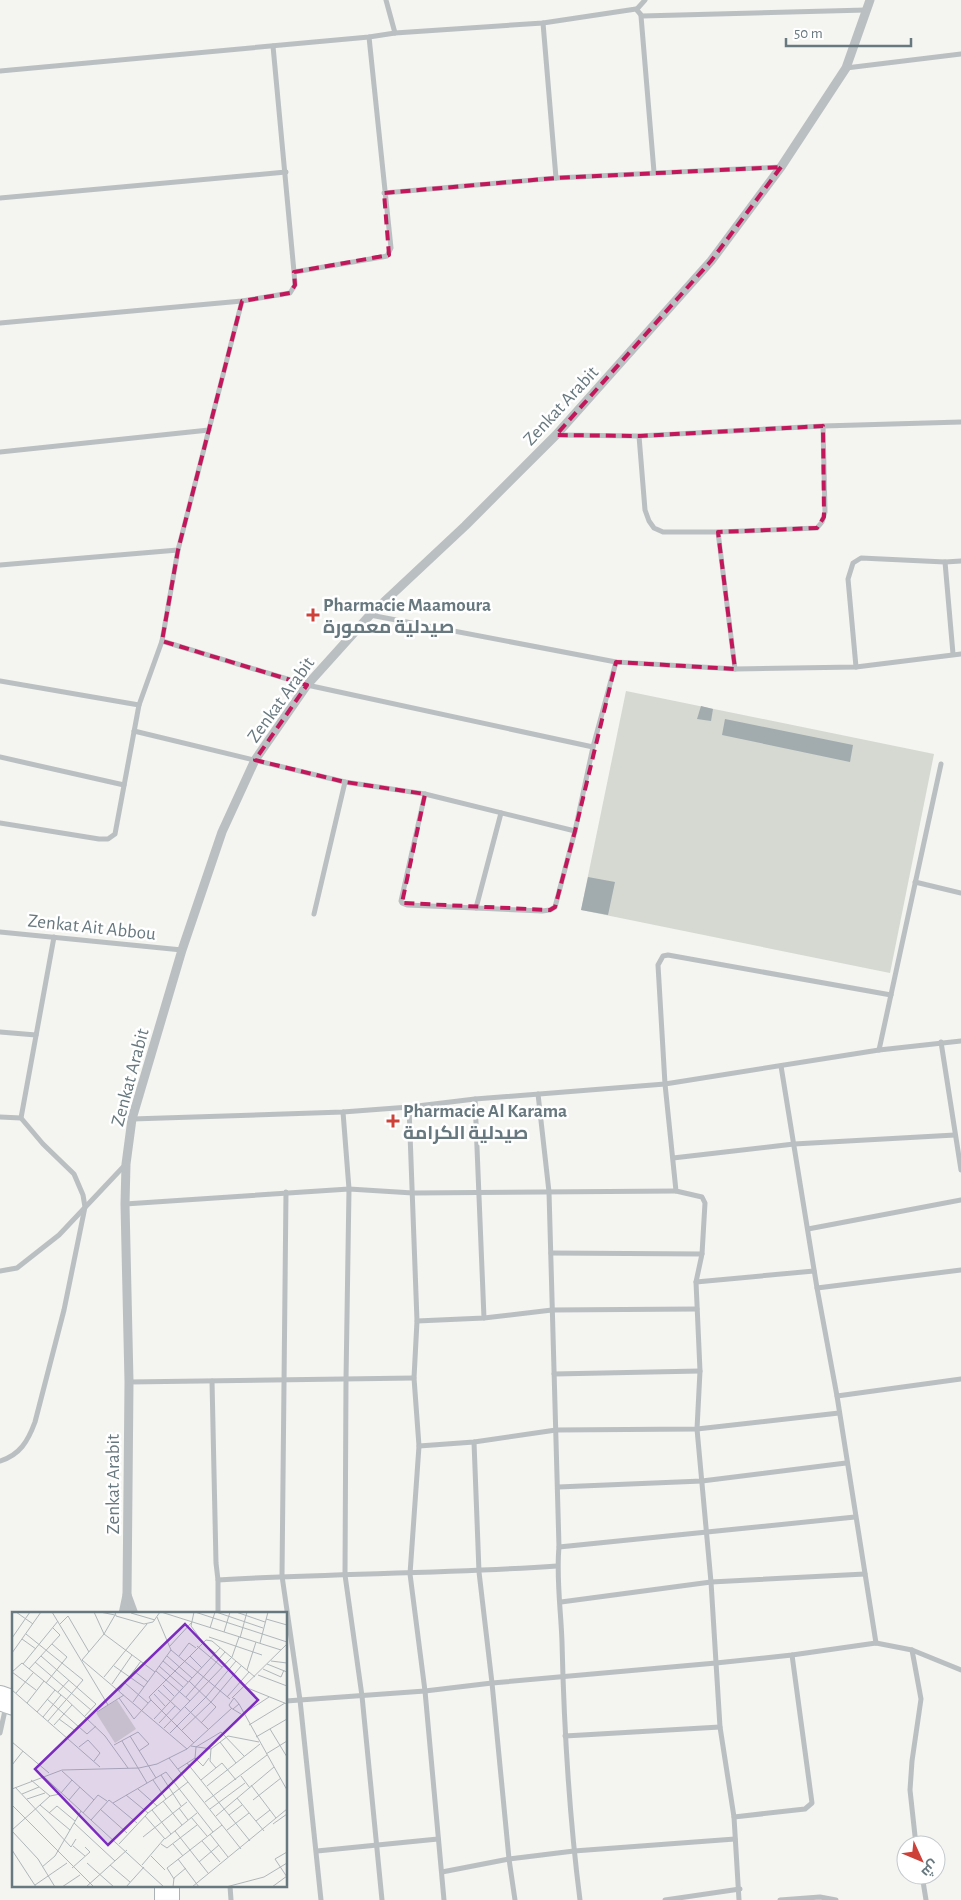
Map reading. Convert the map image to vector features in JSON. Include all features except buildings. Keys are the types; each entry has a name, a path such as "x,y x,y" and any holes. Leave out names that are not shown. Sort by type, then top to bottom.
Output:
{"street":[{"path":"386,0 395,33"},
{"path":"0,71 395,33 544,23 637,10 645,0"},
{"name":"Zenkat Arabit","path":"127,1595 129,1382 125,1204 126,1164 132,1119 182,950 222,832 255,760 307,685 370,615 465,526 556,435 711,261 782,167 846,68 870,0"},
{"path":"637,10 640,16 654,172"},
{"path":"640,16 866,10"},
{"path":"544,23 556,178"},
{"path":"294,272 387,256 391,248 369,37"},
{"path":"0,323 242,301 290,292 295,285 273,46"},
{"path":"846,68 961,54"},
{"path":"384,193 556,178 782,167"},
{"path":"0,198 286,172"},
{"path":"0,822 108,839 115,834 139,705 162,642 178,550 242,301"},
{"path":"556,435 639,436 823,426 961,422"},
{"path":"639,436 645,510 654,528 663,532 816,528 822,522 825,512 823,426"},
{"path":"0,452 209,430"},
{"path":"718,532 735,669"},
{"path":"0,565 178,550"},
{"path":"856,667 848,579 853,563 861,558 961,561"},
{"path":"945,562 953,654"},
{"path":"370,615 616,662 735,669 856,667 961,654"},
{"path":"162,642 307,685 593,747"},
{"path":"425,794 402,903 407,905 550,910 554,907 575,832 593,747 616,662"},
{"path":"0,681 139,705"},
{"path":"134,731 345,782 425,794 575,832"},
{"path":"0,757 124,785"},
{"path":"879,1050 941,764"},
{"path":"314,914 345,782"},
{"path":"476,908 501,812"},
{"path":"915,882 961,893"},
{"name":"Zenkat Ait Abbou","path":"0,932 182,950"},
{"path":"21,1118 54,937"},
{"path":"676,1191 665,1084 658,965 663,956 668,955 891,994"},
{"path":"0,1032 36,1035"},
{"path":"132,1119 343,1112 475,1099 665,1084 879,1050 961,1041"},
{"path":"941,1042 961,1170"},
{"path":"782,1066 876,1643"},
{"path":"538,1094 549,1192 558,1487 559,1547 557,1566 561,1602 565,1736 574,1851 580,1900"},
{"path":"475,1099 484,1318"},
{"path":"409,1107 416,1321 414,1378 419,1446 410,1574 425,1691 444,1900"},
{"path":"343,1112 349,1189 345,1575 362,1696 382,1900"},
{"path":"0,1117 21,1118 43,1144 74,1174 83,1195 85,1207 64,1310 30,1438 20,1451 0,1461"},
{"path":"673,1158 794,1144 956,1135"},
{"path":"0,1271 17,1268 59,1236 126,1164"},
{"path":"125,1204 349,1189 413,1193 676,1191 702,1197 704,1200 702,1254 696,1282 700,1371 697,1429 711,1582 720,1727 734,1817 740,1889 739,1900"},
{"path":"286,1192 282,1576 287,1612"},
{"path":"808,1229 961,1200"},
{"path":"551,1253 702,1254"},
{"path":"817,1288 961,1270"},
{"path":"696,1282 814,1271"},
{"path":"416,1321 484,1318 552,1310 697,1310"},
{"path":"554,1374 700,1371"},
{"path":"129,1382 414,1378"},
{"path":"837,1396 961,1379"},
{"path":"212,1381 218,1612"},
{"path":"419,1446 474,1442 556,1430 697,1429 840,1413"},
{"path":"474,1442 479,1572 515,1900"},
{"path":"558,1487 702,1481 846,1463"},
{"path":"559,1547 855,1517"},
{"path":"218,1580 282,1576 479,1572 557,1566"},
{"path":"561,1602 711,1582 865,1574"},
{"path":"123,1612 127,1595"},
{"path":"127,1595 133,1612"},
{"path":"288,1617 300,1700 321,1900"},
{"path":"288,1701 425,1691 492,1682 716,1663 876,1643 912,1650 961,1670"},
{"path":"912,1650 921,1699 910,1790 915,1835"},
{"path":"734,1817 805,1808 812,1803 792,1655"},
{"path":"0,1733 9,1700"},
{"path":"565,1736 720,1727"},
{"path":"317,1851 438,1839"},
{"path":"442,1872 509,1859 574,1851 735,1839"},
{"path":"924,1885 926,1900"},
{"path":"665,1900 740,1889"},
{"path":"780,1900 820,1897 836,1900"}],"highlighted area":[{"path":"781,167 711,261 556,435 639,436 823,426 824,517 817,528 718,532 735,669 616,662 555,907 550,910 402,903 425,794 345,782 255,760 307,685 162,641 178,550 242,301 290,293 295,285 294,272 389,255 384,193 556,178"}],"shaded area":[{"path":"626,691 934,754 890,973 581,910"}],"place":[{"name":"Pharmacie Maamoura صيدلية معمورة","path":"313,615"},
{"name":"Pharmacie Al Karama صيدلية الكرامة","path":"393,1121"}]}
